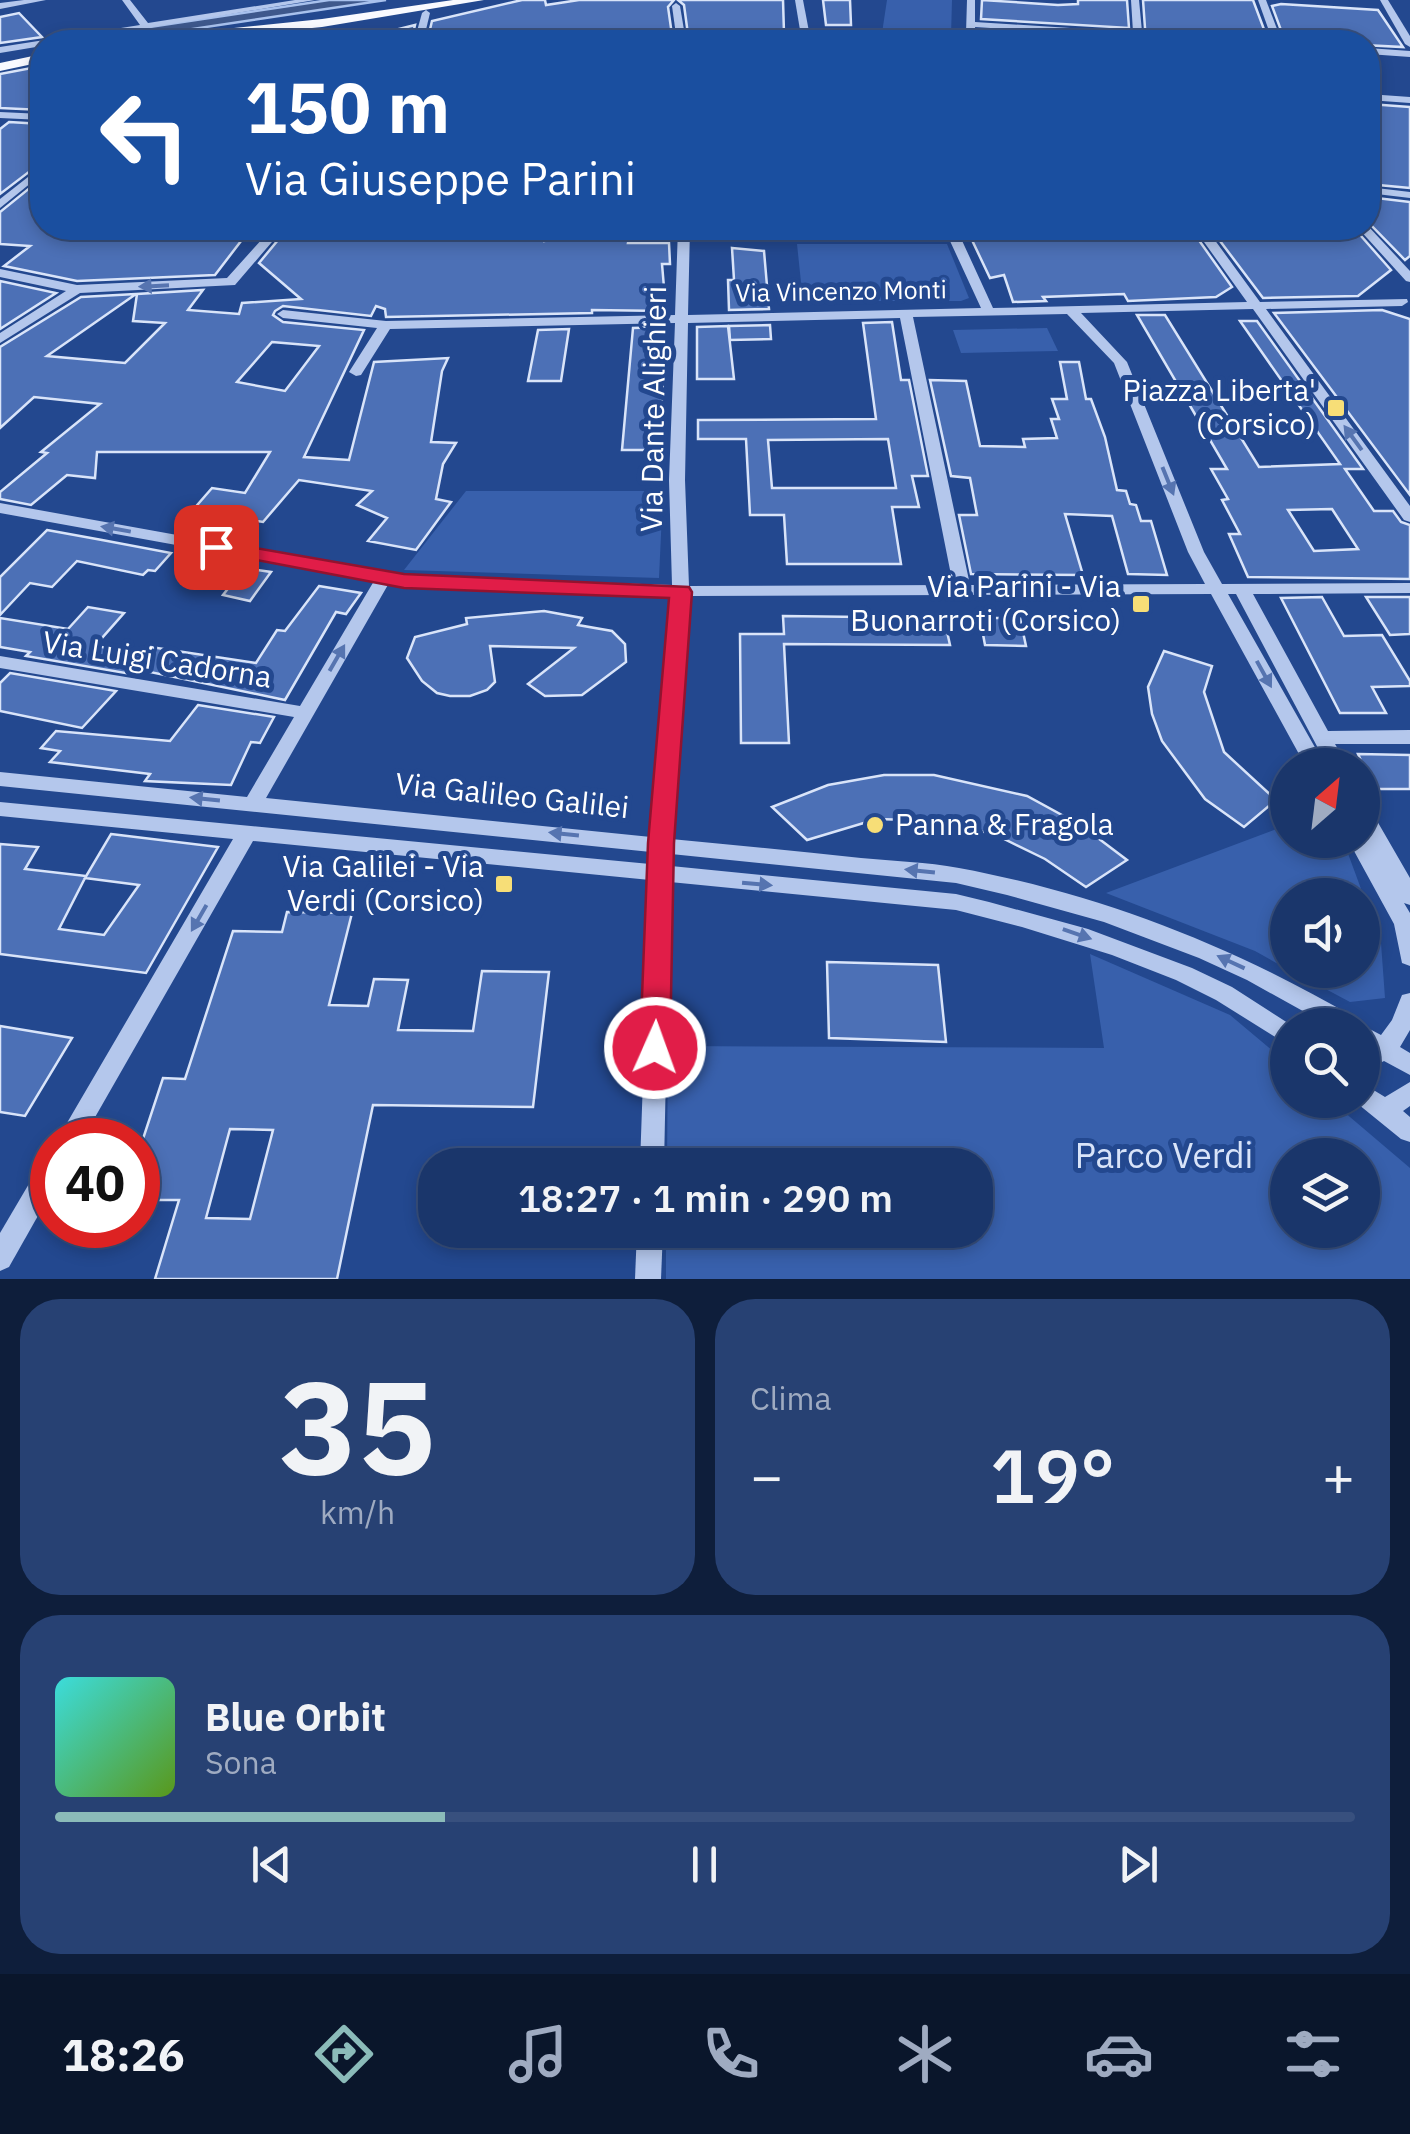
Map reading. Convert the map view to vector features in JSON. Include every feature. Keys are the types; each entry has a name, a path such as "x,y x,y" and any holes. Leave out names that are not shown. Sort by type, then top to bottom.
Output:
{"main road":[{"path":"366,18 418,0"},
{"path":"269,30 478,0"},
{"path":"366,18 426,13 493,0"},
{"path":"0,67 30,61"}],"street":[{"path":"0,6 42,0"},
{"path":"126,0 144,25"},
{"path":"115,30 278,2 311,0"},
{"path":"799,0 805,30"},
{"path":"971,30 972,0"},
{"path":"1134,0 1136,30"},
{"path":"1262,0 1273,30"},
{"path":"1384,0 1410,44"},
{"path":"676,6 680,30"},
{"path":"421,30 426,13"},
{"path":"970,24 1037,30"},
{"path":"0,50 30,45"},
{"path":"1380,52 1410,54"},
{"path":"1380,98 1410,100"},
{"path":"0,114 30,116"},
{"path":"0,204 30,179"},
{"path":"0,190 30,191"},
{"path":"1380,191 1410,195"},
{"path":"0,273 77,290 231,282 268,240"},
{"name":"Via Dante Alighieri","path":"652,1148 661,843 681,592 676,480 684,240"},
{"path":"955,240 988,310"},
{"path":"1209,240 1410,516"},
{"path":"1375,240 1410,278"},
{"path":"1406,305 1398,290 1410,286"},
{"path":"0,339 77,290"},
{"name":"Via Vincenzo Monti","path":"283,314 386,325 1070,308 1406,305"},
{"path":"1070,308 1120,362 1196,552 1306,748"},
{"path":"905,312 962,588"},
{"path":"356,372 386,325"},
{"path":"0,508 384,578 681,592 1410,588"},
{"path":"253,804 384,578"},
{"path":"1241,588 1327,748"},
{"name":"Via Luigi Cadorna","path":"0,662 305,713"},
{"path":"1322,738 1410,738"},
{"name":"Via Galileo Galilei","path":"0,779 956,875 1045,894 1222,958 1321,1008"},
{"name":"Via Galileo Galilei","path":"0,809 956,902 1041,921 1218,990 1270,1023"},
{"path":"82,1118 247,833"},
{"path":"1380,844 1410,897"},
{"path":"1368,858 1405,924 1410,956"},
{"path":"1380,1053 1403,1028 1410,1002"},
{"path":"1380,1046 1410,1065"},
{"path":"1385,1112 1410,1092"},
{"path":"1380,1108 1410,1132"},
{"path":"0,1258 30,1206"},
{"path":"648,1279 649,1248"}],"green space":[{"path":"887,0 952,0 951,30 882,30"},
{"path":"797,244 947,244 969,298 803,301"},
{"path":"1047,328 1058,351 961,353 953,330"},
{"path":"466,491 663,491 659,578 404,570"},
{"path":"1270,831 1270,858 1350,858 1357,878 1270,878 1270,959 1106,893"},
{"path":"1380,940 1385,998 1350,1002 1324,988 1380,988"},
{"name":"Parco Verdi","path":"1090,954 1230,1015 1270,1049 1270,1118 1351,1118 1375,1138 1270,1138 1270,1248 1380,1248 1380,1142 1410,1168 1410,1279 666,1279 666,1248 993,1248 993,1148 667,1148 668,1046 1104,1048"}],"shaded area":[{"path":"329,0 386,0 186,30 130,30"}],"building":[{"path":"522,0 545,0 546,5 579,0 674,0 668,7 671,30 430,30 432,21"},
{"path":"678,0 783,0 784,30 687,30 684,5"},
{"path":"823,0 850,0 851,25 826,25"},
{"path":"982,0 1058,5 1078,4 1078,0 1127,0 1129,28 981,19"},
{"path":"1143,0 1253,0 1264,30 1145,30"},
{"path":"1272,6 1378,10 1403,47 1380,46 1380,30 1281,30"},
{"path":"19,13 35,30 30,30 30,39 0,43 0,17"},
{"path":"30,68 30,109 0,108 0,74"},
{"path":"1380,105 1410,107 1410,188 1380,185"},
{"path":"9,122 30,123 30,171 0,194 0,129"},
{"path":"30,188 30,240 242,240 215,275 77,281 4,266 30,246 0,244 0,212"},
{"path":"1380,198 1410,202 1410,256 1405,260 1380,234"},
{"path":"278,240 669,243 670,264 662,264 666,311 386,317 385,309 376,306 371,316 283,306 275,311 273,315 283,322 364,330 304,457 349,460 374,362 448,358 442,371 431,442 456,443 443,464 436,499 451,502 416,550 368,541 387,518 357,505 372,491 299,480 263,522 192,511 212,488 245,493 270,452 97,452 95,478 67,475 31,505 0,499 0,492 47,453 41,452 100,404 34,397 0,428 0,347 81,297 136,294 47,356 125,363 165,323 133,321 137,294 203,290 188,310 239,314 242,303 301,299 259,263","holes":["272,342 319,346 285,391 237,382"]},
{"path":"972,240 1199,240 1232,287 1216,297 1128,301 1124,294 1013,302 1004,275 990,278"},
{"path":"1219,240 1365,240 1391,270 1358,296 1263,298"},
{"path":"732,248 764,251 769,309 729,310 728,280 734,280"},
{"path":"0,281 56,293 0,329"},
{"path":"1382,310 1410,319 1410,495 1274,313"},
{"path":"1137,315 1165,315 1259,467 1340,464 1240,321 1257,321 1363,469 1345,469 1374,511 1393,511 1401,522 1410,525 1410,579 1248,577 1229,534 1240,534 1222,500 1228,499 1211,469 1227,469","holes":["1332,509 1358,549 1314,551 1288,510"]},
{"path":"892,322 901,380 909,380 928,476 912,476 919,507 892,507 901,564 787,564 784,515 750,515 746,439 698,439 698,420 876,419 863,323","holes":["888,439 896,488 772,488 768,440"]},
{"path":"770,325 771,339 730,340 729,326"},
{"path":"728,326 734,379 697,379 697,327"},
{"path":"666,327 659,450 622,450 633,328"},
{"path":"569,329 561,381 528,381 538,330"},
{"path":"1060,362 1079,362 1086,399 1091,399 1105,437 1117,490 1126,491 1141,521 1151,521 1167,575 1128,574 1112,516 1065,514 1083,575 971,574 959,515 977,515 970,478 951,476 930,380 966,381 980,446 1025,447 1023,439 1057,438 1051,419 1059,419 1052,399 1067,399"},
{"path":"47,530 171,553 155,571 148,570 143,575 77,561 52,587 30,583 0,615 0,577"},
{"path":"244,568 271,572 250,601 223,595"},
{"path":"319,586 361,593 346,614 336,612 285,700 136,669 131,674 26,656 30,652 0,647 0,618 68,629 88,607 124,613 95,646 144,654 151,647 256,663 277,630 285,631"},
{"path":"1322,597 1344,636 1382,635 1410,681 1410,686 1372,687 1386,713 1340,713 1281,598"},
{"path":"1366,597 1410,597 1410,634 1390,635"},
{"path":"544,611 582,618 578,625 612,631 625,644 626,662 582,695 545,696 528,684 574,648 490,646 495,682 487,690 470,696 450,696 437,693 422,681 407,658 415,637 467,624 466,618"},
{"path":"783,616 944,618 950,645 784,644 789,743 741,743 740,634 784,634"},
{"path":"980,618 1020,618 1026,646 985,645"},
{"path":"1164,651 1212,666 1204,692 1224,752 1270,794 1270,805 1244,827 1205,799 1162,741 1148,687"},
{"path":"10,673 116,691 82,728 0,711 0,683"},
{"path":"198,705 274,717 260,743 251,742 231,785 145,781 150,774 50,762 60,751 41,748 56,731 170,741"},
{"path":"1380,754 1410,755 1410,789 1380,789"},
{"path":"884,775 934,775 1027,796 1082,826 1127,860 1086,887 1045,859 996,835 942,821 877,819 807,840 772,807 828,785"},
{"path":"111,834 218,847 146,973 0,954 0,844 38,847 25,869 86,876 59,929 104,935 139,885 85,878"},
{"path":"287,912 352,913 329,1005 368,1006 374,979 408,980 398,1030 473,1031 482,971 549,972 533,1107 373,1105 337,1279 155,1279 179,1200 160,1200 160,1118 150,1118 163,1078 185,1079 233,931 282,932","holes":["230,1129 273,1130 250,1219 206,1218"]},
{"path":"827,962 938,965 946,1042 829,1038"},
{"path":"0,1026 72,1038 25,1116 0,1112"}],"place":[{"name":"Piazza Liberta' (Corsico)","path":"1336,408"},
{"name":"Via Parini - Via Buonarroti (Corsico)","path":"1141,604"},
{"name":"Panna & Fragola","path":"875,825"},
{"name":"Via Galilei - Via Verdi (Corsico)","path":"504,884"}],"route":[{"path":"216,547 404,581 681,592 661,843 655,1048"}]}
